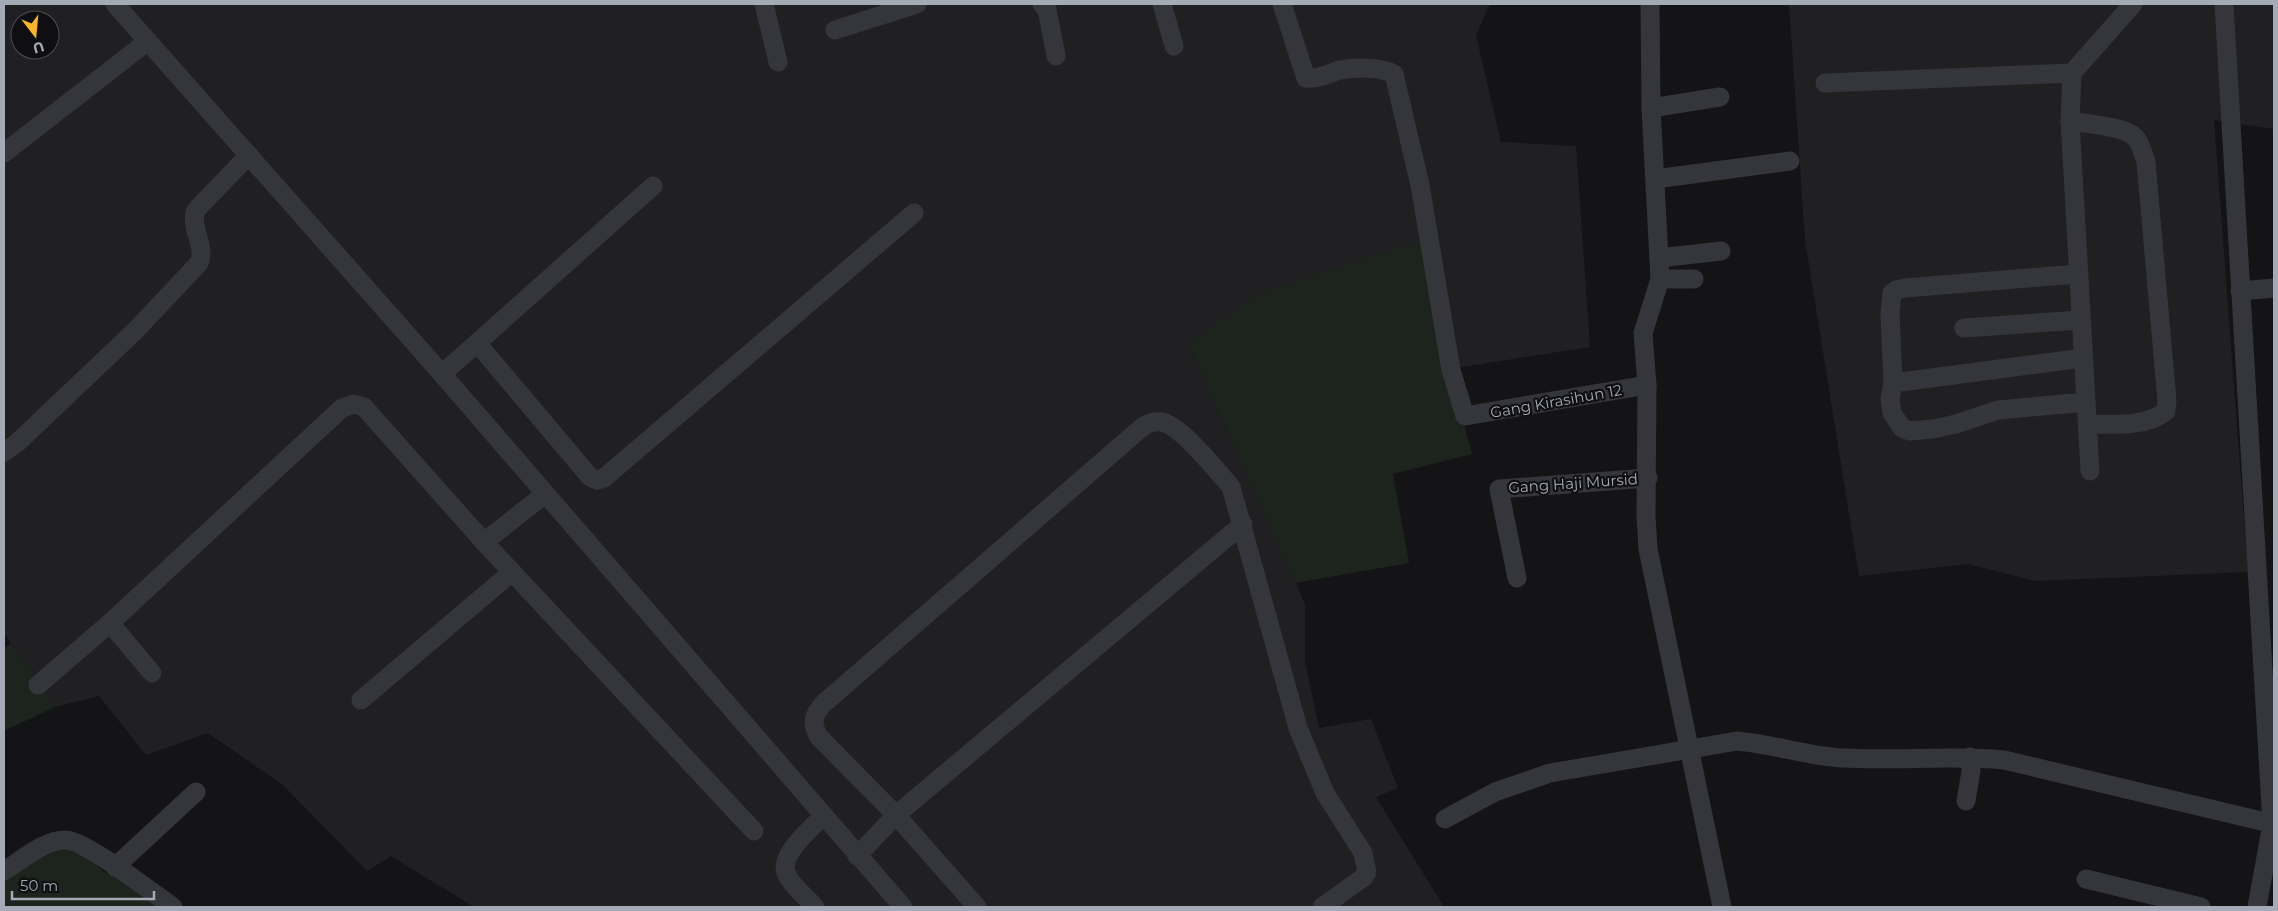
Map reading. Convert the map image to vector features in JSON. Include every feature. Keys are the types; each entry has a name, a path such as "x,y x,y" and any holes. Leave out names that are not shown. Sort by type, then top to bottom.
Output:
{"street":[{"path":"115,4 442,374 903,907"},
{"path":"764,4 778,62"},
{"path":"835,30 917,4"},
{"path":"1042,4 1047,10 1056,56"},
{"path":"1162,4 1174,46"},
{"name":"Gang Kirasihun 12","path":"1282,4 1306,78 1313,79 1352,69 1389,71 1394,74 1420,185 1451,370 1465,416 1647,385"},
{"path":"1650,4 1651,108 1660,279 1643,333 1647,385 1648,549 1722,907"},
{"path":"2090,471 2070,121 2072,73 2133,4"},
{"path":"2224,4 2240,291 2268,664 2273,824 2257,907"},
{"path":"4,153 148,41"},
{"path":"1825,83 2072,73"},
{"path":"1651,108 1720,97"},
{"path":"2070,121 2127,132 2136,138 2142,150 2146,162 2167,401 2166,411 2152,419 2133,423 2088,424"},
{"path":"4,452 17,443 137,328 199,263 201,254 194,221 196,210 250,155"},
{"path":"1655,179 1790,161"},
{"path":"442,374 653,186"},
{"path":"477,343 590,477 597,480 604,478 914,213"},
{"path":"1659,258 1721,251"},
{"path":"2078,274 1894,290 1890,314 1893,383 1890,399 1892,412 1902,428 1910,431 1950,426 1998,410 2086,402"},
{"path":"1660,279 1694,279"},
{"path":"2240,291 2274,288"},
{"path":"1964,328 2082,320"},
{"path":"1893,383 2083,358"},
{"path":"38,685 110,622 342,408 354,404 364,407 484,542 754,830"},
{"path":"977,907 896,816 820,737 814,729 815,713 1140,429 1147,424 1162,422 1176,429 1212,464 1231,487 1243,524 1298,728 1325,793 1363,852 1367,872 1364,877 1322,907"},
{"name":"Gang Haji Mursid","path":"1517,578 1499,489 1648,478"},
{"path":"484,542 544,494"},
{"path":"857,856 896,816 1243,524"},
{"path":"361,700 512,572"},
{"path":"110,622 152,673"},
{"path":"1445,819 1494,792 1550,773 1737,741 1768,744 1837,758 1970,757 2004,760 2273,824"},
{"path":"1966,801 1971,771 1970,757"},
{"path":"116,867 196,792"},
{"path":"815,907 787,877 785,864 790,852 823,816"},
{"path":"4,870 54,841 67,839 84,846 173,907"},
{"path":"2086,879 2201,907"}],"shaded area":[{"path":"4,4 1490,4 1476,35 1501,142 1576,146 1590,347 1449,369 1188,344 1305,604 1305,661 1319,728 1371,719 1398,788 1376,797 1444,907 474,907 391,856 367,871 283,785 208,733 146,755 99,696 55,707 4,633"},
{"path":"1789,4 2274,4 2274,129 2214,120 2248,572 2035,581 1968,564 1859,576 1805,240"},
{"path":"1425,239 1449,369 1472,454 1393,474 1409,563 1295,583 1188,344 1261,293"},
{"path":"11,643 55,707 4,731 4,648"},
{"path":"65,833 104,872 176,907 4,907 4,877"}]}
